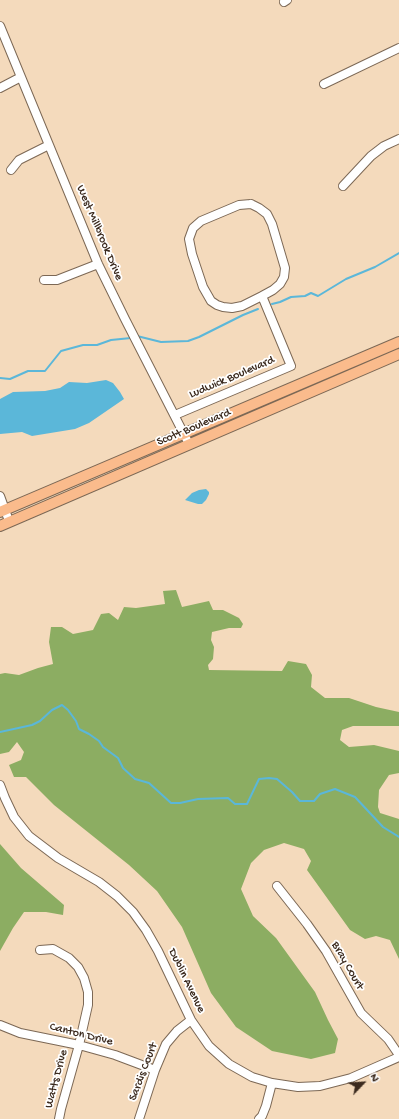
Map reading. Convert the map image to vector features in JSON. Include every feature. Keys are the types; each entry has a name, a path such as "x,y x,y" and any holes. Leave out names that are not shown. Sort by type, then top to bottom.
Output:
{"main road":[{"name":"Scott Boulevard","path":"3,511 399,342"},
{"name":"Scott Boulevard","path":"5,524 399,354"}],"street":[{"name":"West Millbrook Drive","path":"0,26 98,264 190,444"},
{"path":"324,84 399,48"},
{"path":"0,88 21,77"},
{"path":"343,186 371,156 384,146 399,139"},
{"path":"11,170 18,160 49,145"},
{"path":"251,204 266,214 272,224 285,268 284,277 280,284 262,296 242,306 232,308 217,305 211,301 203,287 192,254 189,239 193,228 201,221 239,205 251,204"},
{"path":"44,280 57,280 98,264"},
{"name":"Ludwick Boulevard","path":"175,416 291,366 262,296"},
{"path":"0,496 5,524"},
{"name":"Dublin Avenue","path":"0,784 14,817 29,836 58,858 99,882 118,896 132,912 146,930 158,951 191,1020 210,1046 229,1064 252,1077 272,1083 298,1087 320,1086 351,1078 399,1056"},
{"name":"Bray Court","path":"277,886 308,924 361,1013 388,1039 399,1056"},
{"name":"Watts Drive","path":"40,950 53,949 69,958 78,967 84,978 88,992 88,1004 79,1045 59,1119"},
{"name":"Sardis Court","path":"139,1119 155,1070 166,1044 177,1031 191,1020"},
{"name":"Canton Drive","path":"0,1027 20,1033 79,1045 115,1055 155,1070"},
{"path":"259,1119 262,1116 266,1106 272,1083"}],"green space":[{"path":"176,590 182,607 209,601 213,610 223,610 239,618 243,624 241,628 229,628 212,632 211,640 214,647 213,659 208,665 209,670 282,671 288,661 306,664 312,675 311,687 325,698 349,698 376,707 399,712 399,726 353,726 342,730 340,740 349,747 374,745 399,751 399,773 389,775 379,790 378,807 380,813 399,819 399,959 390,940 376,936 365,939 350,930 307,870 311,861 304,849 284,843 264,850 251,863 241,889 253,916 276,938 315,992 338,1039 335,1053 311,1059 272,1051 236,1027 211,993 182,927 157,891 129,865 54,805 26,777 14,777 9,765 21,760 24,752 17,742 9,752 0,754 0,674 5,673 19,675 53,664 49,642 51,627 62,627 73,634 93,630 101,614 109,613 118,620 124,607 136,608 165,604 163,591"},
{"path":"0,844 21,868 64,905 63,915 46,912 24,912 0,951"}],"water":[{"path":"106,380 113,383 124,399 89,423 75,429 32,436 22,432 0,434 0,399 13,392 45,391 60,388 69,382 87,383"},
{"path":"206,489 209,494 202,504 185,500 192,493"}],"waterway":[{"path":"272,304 291,297 305,296 311,293 318,296 346,279 375,267 399,253"},
{"path":"137,336 161,342 188,341 258,309"},
{"path":"0,378 10,379 28,371 45,371 61,351 83,345 97,345 111,340 131,338"},
{"path":"0,732 32,725 40,721 52,710 62,705 68,710 76,721 79,729 99,741 103,747 118,758 123,768 135,779 149,783 171,803 180,803 198,799 228,798 235,804 247,804 259,779 277,779 300,801 314,801 320,794 335,789 355,797 383,827 399,837"}]}
